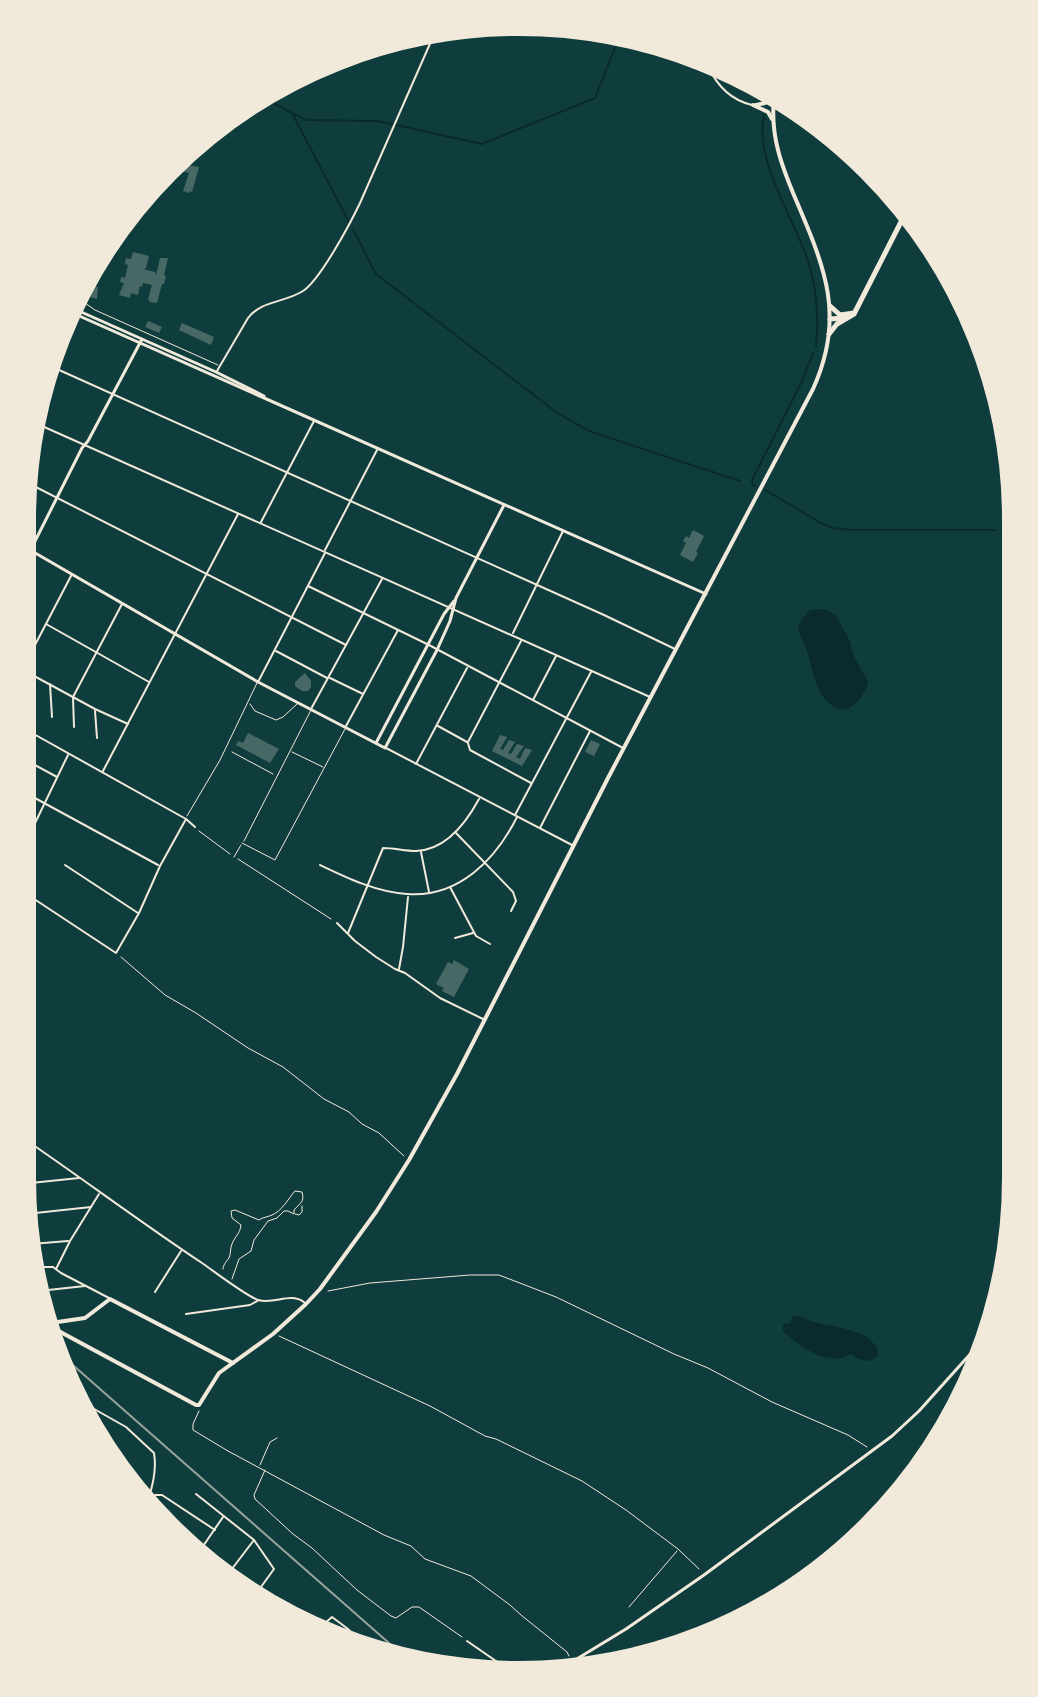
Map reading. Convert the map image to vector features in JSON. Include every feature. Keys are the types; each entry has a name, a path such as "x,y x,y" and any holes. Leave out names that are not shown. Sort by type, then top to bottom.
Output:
{"highway":[{"path":"829,334 855,312 902,221"},
{"path":"830,306 841,315 855,312"},
{"path":"830,319 844,318 855,312"},
{"path":"830,319 840,322"}],"main road":[{"path":"753,105 766,102"},
{"path":"753,105 768,112 773,121"},
{"path":"59,1331 199,1405 214,1378 273,1334 320,1289 409,1160 457,1074 813,389 822,366 830,319 826,282 818,254 779,159 773,106"},
{"path":"57,1322 85,1318 110,1299 233,1363"}],"street":[{"path":"215,374 253,312 300,293 313,282 360,203 431,42"},
{"path":"712,74 716,82 742,102 773,106"},
{"path":"80,313 175,354 274,403 706,594"},
{"path":"144,341 198,369 215,374"},
{"path":"34,542 144,341"},
{"path":"58,369 478,557 677,650"},
{"path":"260,523 314,420"},
{"path":"43,426 652,698"},
{"path":"258,682 378,449"},
{"path":"35,487 346,645"},
{"path":"376,743 504,505"},
{"path":"103,771 239,513"},
{"path":"513,633 563,531"},
{"path":"34,552 258,682 574,847"},
{"path":"34,647 72,574"},
{"path":"311,709 383,578"},
{"path":"308,586 429,645 624,749"},
{"path":"74,727 73,697 122,603"},
{"path":"385,748 437,650 451,608"},
{"path":"46,624 150,682"},
{"path":"346,727 398,630"},
{"path":"521,640 468,747 531,783"},
{"path":"275,650 363,694"},
{"path":"533,701 557,655"},
{"path":"416,764 467,667"},
{"path":"320,865 369,886 409,894 449,886 485,864 506,839 531,783 592,671"},
{"path":"34,675 128,724"},
{"path":"50,684 52,717"},
{"path":"95,709 97,738"},
{"path":"437,726 468,742"},
{"path":"539,829 590,731"},
{"path":"34,734 103,771 195,827"},
{"path":"34,826 68,754"},
{"path":"34,765 57,777"},
{"path":"34,797 160,866"},
{"path":"348,933 383,848 420,851 448,839 456,833 480,798"},
{"path":"34,899 116,953 186,819"},
{"path":"456,833 513,892 516,901 511,911"},
{"path":"420,851 429,892"},
{"path":"65,865 139,913"},
{"path":"449,886 474,932 490,944"},
{"path":"398,971 409,894"},
{"path":"337,923 355,941 398,971 440,998 484,1020"},
{"path":"455,938 474,932"},
{"path":"34,1146 181,1250 259,1300"},
{"path":"34,1182 76,1177 83,1179"},
{"path":"56,1269 100,1193"},
{"path":"35,1213 91,1207"},
{"path":"38,1243 70,1241"},
{"path":"155,1292 181,1250"},
{"path":"42,1267 50,1266 110,1299"},
{"path":"47,1290 85,1286"},
{"path":"186,1314 250,1305 259,1300 294,1297 306,1304"},
{"path":"575,1660 704,1575 871,1452 914,1417 971,1353"},
{"path":"92,1408 129,1429 154,1453 156,1458 151,1494"},
{"path":"196,1494 254,1540 274,1569 260,1588"},
{"path":"153,1497 162,1495 215,1530"},
{"path":"203,1546 225,1515"},
{"path":"232,1569 254,1540"},
{"path":"325,1623 332,1617 351,1633"},
{"path":"467,1641 498,1662"}],"lane":[{"path":"85,303 220,366"},
{"path":"144,341 151,335"},
{"path":"175,354 198,369"},
{"path":"186,819 226,749 258,682"},
{"path":"250,700 254,710 276,720 298,702"},
{"path":"234,857 311,709"},
{"path":"242,843 275,860 346,727"},
{"path":"289,751 323,767"}],"path":[{"path":"226,749 276,776"},
{"path":"195,827 234,857 337,923"},
{"path":"116,953 165,995 283,1067 324,1099 379,1133 409,1160"},
{"path":"221,1276 223,1263 241,1229 241,1225 232,1218 231,1211 259,1220 273,1215 295,1191 302,1192 302,1212 299,1215 284,1211 268,1221 254,1240 251,1251 239,1259 231,1282"},
{"path":"294,1214 302,1203"},
{"path":"223,1269 234,1272"},
{"path":"320,1289 331,1291 370,1283 499,1275 556,1297 708,1368 788,1409 848,1435 866,1445 871,1452"},
{"path":"273,1334 430,1406 462,1425 582,1481 678,1549 704,1575"},
{"path":"199,1405 193,1430 384,1535 411,1546 425,1559 471,1576 567,1652 572,1660"},
{"path":"259,1466 270,1442 277,1438"},
{"path":"265,1469 255,1499 357,1590 396,1618 412,1607 419,1607 467,1641"},
{"path":"629,1607 678,1549"}],"water":[{"path":"824,609 836,615 868,681 861,697 847,709 835,707 818,689 799,631 801,621 810,610"},
{"path":"798,1315 865,1336 877,1346 878,1355 871,1361 851,1354 833,1358 815,1353 783,1331 783,1324 791,1323 792,1316"}],"building":[{"path":"188,165 199,167 192,192 189,193 183,191 189,173 182,171"},
{"path":"133,252 149,256 144,269 156,275 160,258 168,258 157,303 148,299 152,285 143,283 138,295 131,293 130,298 119,295 124,283 120,282 121,277 125,278 128,265 125,264 126,258 131,259"},
{"path":"94,286 98,287 97,299 88,297"},
{"path":"148,321 162,327 159,333 145,327"},
{"path":"182,323 214,337 211,345 179,330"},
{"path":"693,530 704,536 693,562 680,555 686,543 683,541 686,536 689,538"},
{"path":"305,673 311,687 308,691 302,691 295,686 295,682"},
{"path":"248,733 279,749 270,763 236,745 238,741 243,743"},
{"path":"500,735 507,737 500,749 503,750 509,740 515,742 508,753 511,754 517,744 524,746 516,757 520,759 525,748 532,750 522,766 492,751"},
{"path":"591,740 600,744 594,756 585,752"},
{"path":"454,960 469,969 454,997 436,984 448,962 452,964"}],"waterway":[{"path":"396,125 482,144 595,98 615,48"},
{"path":"272,102 306,120 392,124"},
{"path":"292,113 349,222"},
{"path":"764,115 762,133 770,170 802,244 813,282 817,313 816,346"},
{"path":"353,229 376,274 556,412 589,431 740,481"},
{"path":"756,486 752,480 813,353"},
{"path":"765,490 832,528 996,530"}],"railway":[{"path":"71,1363 392,1646"}]}
